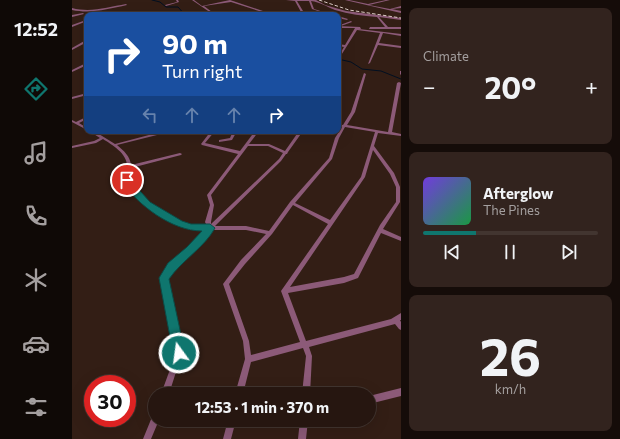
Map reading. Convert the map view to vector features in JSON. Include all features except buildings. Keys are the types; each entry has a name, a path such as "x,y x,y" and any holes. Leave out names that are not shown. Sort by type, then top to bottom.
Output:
{"street":[{"path":"72,0 86,4"},
{"path":"166,5 178,2 177,0"},
{"path":"193,0 211,12"},
{"path":"287,0 316,1 326,6 352,13 401,19"},
{"path":"295,0 301,12"},
{"path":"346,0 401,12"},
{"path":"366,5 390,0"},
{"path":"203,6 230,1 261,12"},
{"path":"310,1 313,9 322,12"},
{"path":"90,12 126,5"},
{"path":"388,10 401,6"},
{"path":"72,9 82,12 94,11"},
{"path":"72,16 84,13"},
{"path":"377,16 387,28"},
{"path":"341,18 347,19"},
{"path":"72,26 84,22"},
{"path":"341,26 351,22"},
{"path":"341,26 401,28"},
{"path":"389,33 391,28"},
{"path":"341,53 356,29 401,35"},
{"path":"369,63 382,32"},
{"path":"73,48 84,42"},
{"path":"377,44 401,47"},
{"path":"341,45 345,46"},
{"path":"72,71 84,65"},
{"path":"341,133 353,112 365,74"},
{"path":"390,133 399,83"},
{"path":"72,98 84,95"},
{"path":"74,122 84,119"},
{"path":"74,122 84,127"},
{"path":"341,125 401,135"},
{"path":"284,291 363,177 377,131"},
{"path":"96,134 114,145 129,161 126,182 147,204 179,223 190,228 246,228 270,233"},
{"path":"114,145 156,134"},
{"path":"211,134 203,144 241,153"},
{"path":"220,141 231,138 233,134"},
{"path":"210,228 208,222 212,205 209,195 254,134"},
{"path":"167,387 179,353 164,278 172,266 191,250 210,228 286,153 299,134"},
{"path":"241,387 248,359 246,341 226,284 243,262 270,233 292,202 331,158 337,138 340,134"},
{"path":"72,147 95,142 103,138"},
{"path":"247,145 269,145 286,153"},
{"path":"284,291 344,280 356,276 380,230 398,202 398,187 392,174 373,147"},
{"path":"129,167 180,154"},
{"path":"292,202 331,224"},
{"path":"380,230 401,239"},
{"path":"284,291 309,356 307,387"},
{"path":"248,359 392,322 398,318 401,327"},
{"path":"376,398 401,392"},
{"path":"147,439 152,427"},
{"path":"227,439 230,427"},
{"path":"302,439 303,427"}],"waterway":[{"path":"152,0 160,2 166,7 178,7 182,12"},
{"path":"341,60 351,62 362,69 381,71 401,79"}],"railway":[{"path":"319,0 349,10 401,18"}],"route":[{"path":"127,180 126,182 147,204 179,223 190,228 210,228 191,250 172,266 164,278 179,353"}]}
